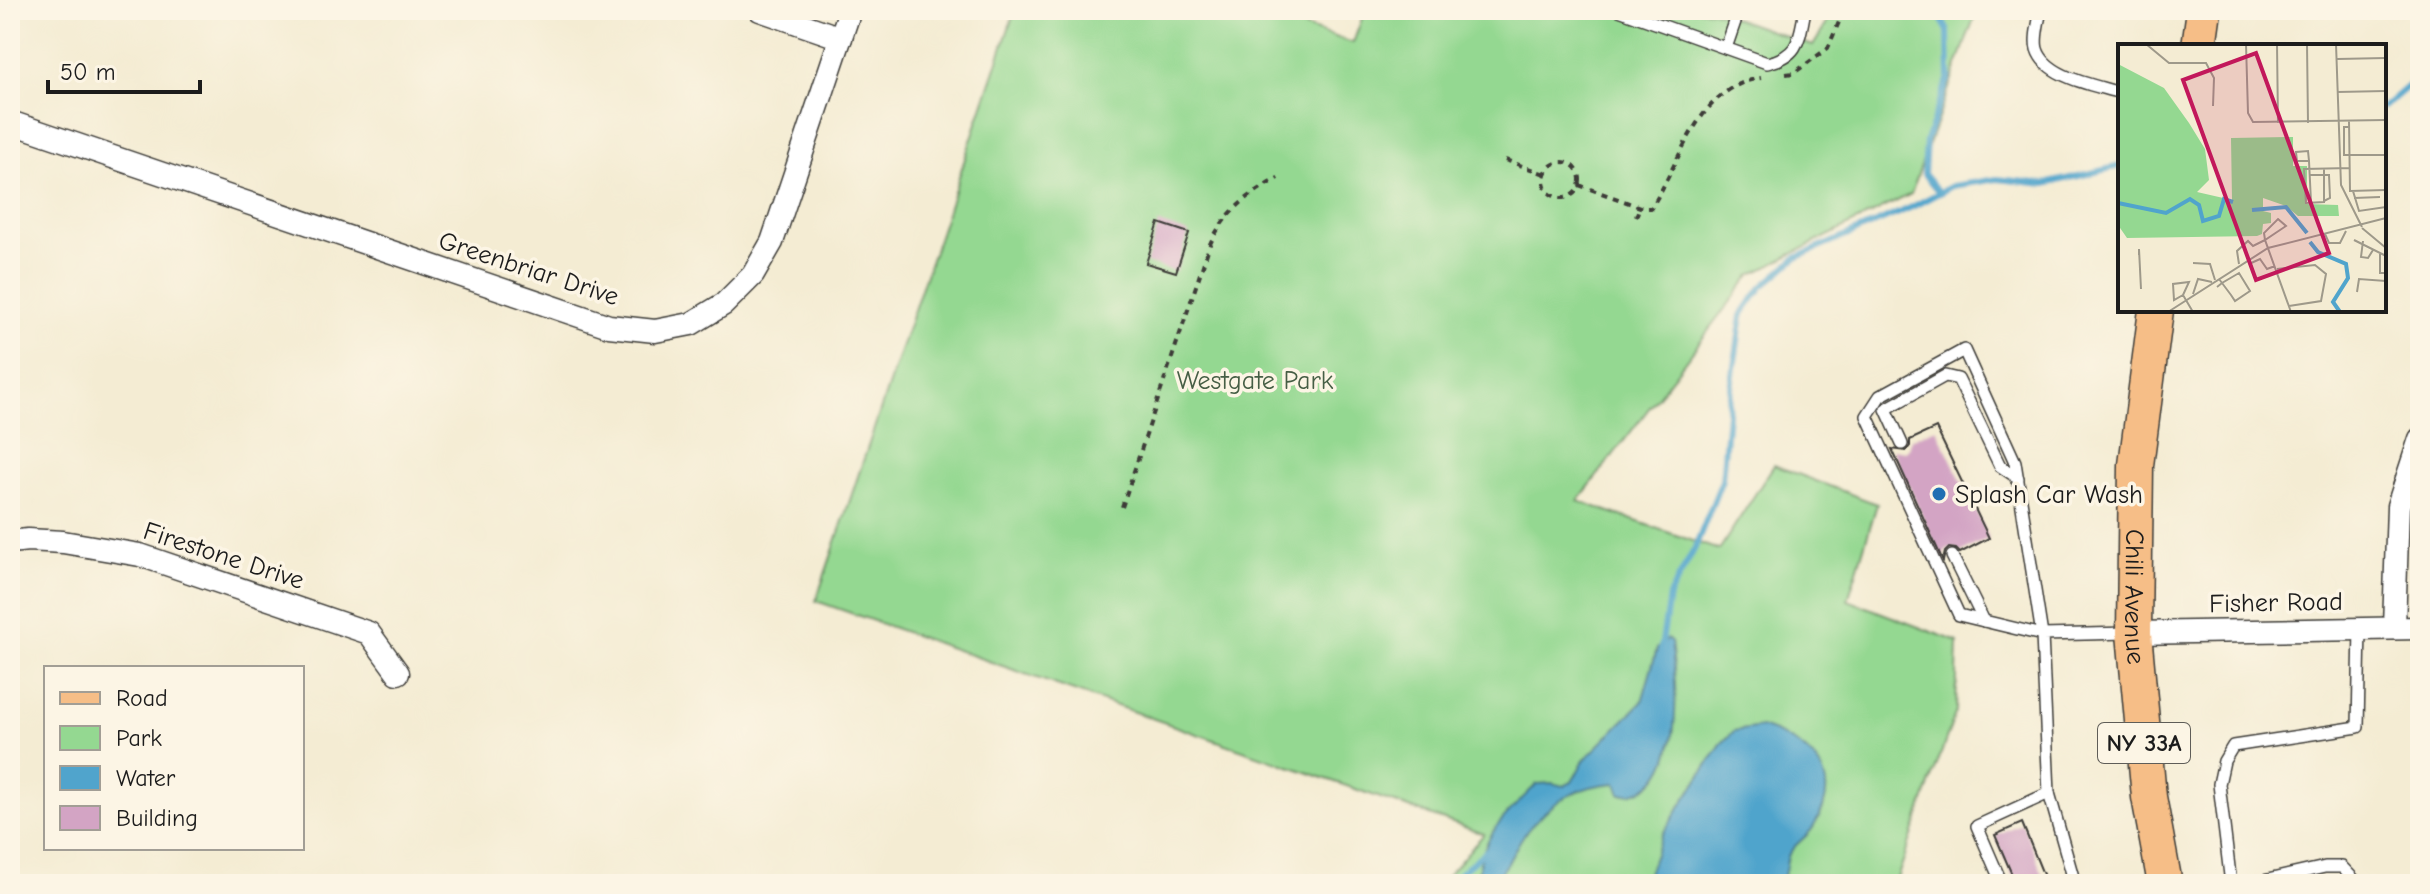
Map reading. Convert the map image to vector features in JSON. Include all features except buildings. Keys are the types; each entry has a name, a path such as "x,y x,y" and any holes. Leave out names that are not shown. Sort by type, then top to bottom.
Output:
{"main road":[{"path":"2199,44 2204,10"},
{"name":"Chili Avenue","path":"2156,312 2136,465 2134,633 2149,797 2165,884"}],"street":[{"path":"760,10 841,38"},
{"name":"Greenbriar Drive","path":"10,122 609,326 655,331 691,324 724,304 753,275 772,242 850,10"},
{"path":"2394,627 2398,506 2420,439"},
{"name":"Firestone Drive","path":"10,542 63,542 140,555 312,613 369,633 398,673"},
{"name":"Fisher Road","path":"2134,633 2420,628"}],"lane":[{"path":"1619,10 1767,63 1782,60 1796,49 1805,10"},
{"path":"1726,48 1739,10"},
{"path":"2041,10 2036,47 2046,64 2064,74 2118,92"},
{"path":"2075,884 2049,793 2042,635 2015,462 1964,350 1880,396 1867,416 1959,615 2042,635 2134,633"},
{"path":"1902,444 1886,409 1945,376 1958,379 2000,466 2018,478"},
{"path":"1952,556 1984,621"},
{"path":"2231,884 2219,784 2224,761 2233,746 2358,727 2360,628"},
{"path":"2002,884 1977,826 2049,793"},
{"path":"2250,884 2325,867 2342,867 2358,884"}],"path":[{"path":"1779,75 1794,73 1828,48 1844,10"},
{"path":"1579,185 1651,208 1678,152 1723,93 1751,79 1765,77"},
{"path":"1505,160 1545,174"},
{"path":"1570,164 1578,173 1579,185 1573,194 1556,197 1547,190 1545,174 1553,165 1570,164"},
{"path":"1122,507 1210,244 1221,222 1257,190 1278,178"},
{"path":"1636,217 1640,206"}],"green space":[{"name":"Westgate Park","path":"1015,10 1255,10 1353,43 1365,10 1712,10 1813,46 1831,10 1977,10 1911,194 1751,275 1578,501 1719,550 1774,465 1877,504 1848,600 1958,642 1956,711 1895,884 1440,884 1484,834 816,601"}],"water":[{"path":"1667,639 1671,642 1675,710 1667,758 1657,777 1642,790 1620,794 1616,783 1602,784 1566,797 1545,812 1526,832 1507,865 1495,878 1477,884 1483,852 1496,828 1537,784 1564,786 1572,782 1584,760 1642,702 1657,649"},
{"path":"1761,727 1794,742 1807,752 1818,763 1826,791 1814,826 1789,854 1781,884 1644,884 1662,835 1721,744 1734,731"}],"waterway":[{"path":"1936,10 1948,31 1949,77 1926,141 1924,174 1940,193"},
{"path":"2386,105 2420,76"},
{"path":"1661,649 1669,596 1695,548 1722,480 1729,402 1742,315 1762,287 1796,258 1952,186 1997,179 2045,184 2118,166"},
{"path":"1454,884 1459,874 1487,850"}],"place":[{"name":"Splash Car Wash","path":"1939,494"}]}
